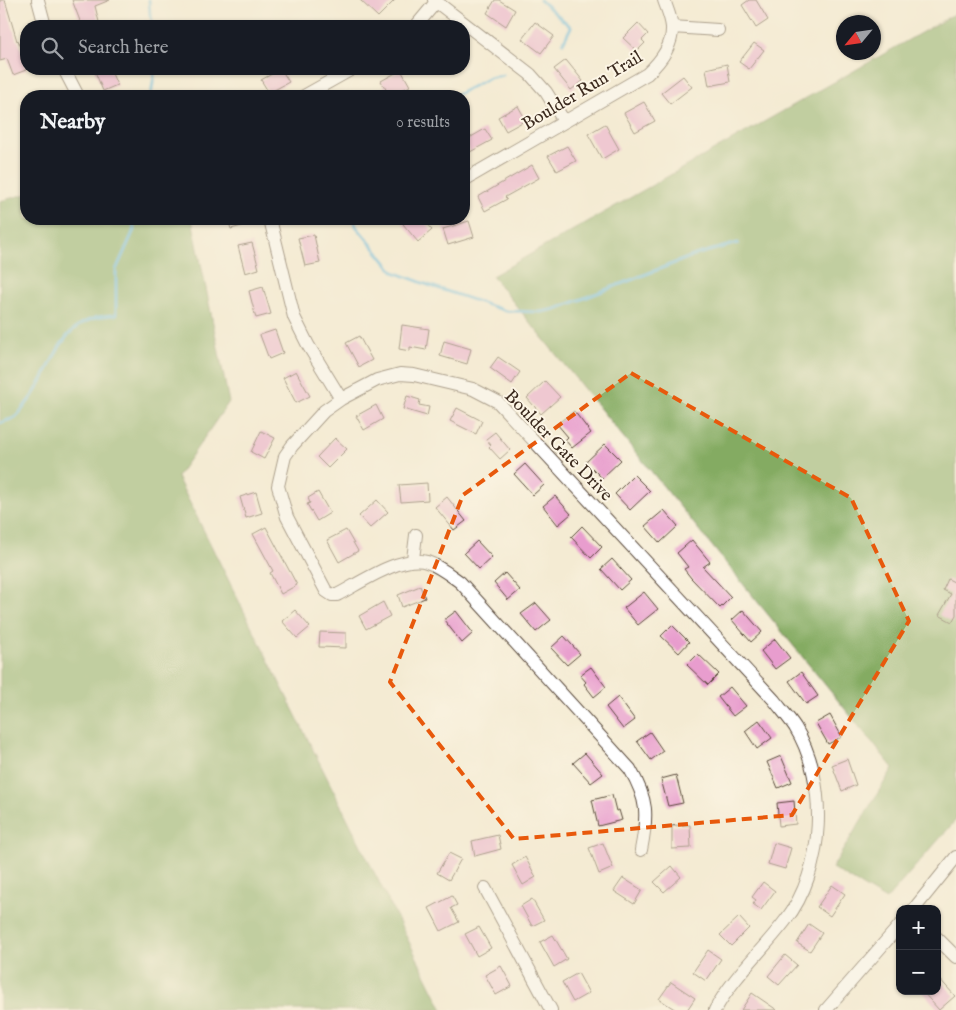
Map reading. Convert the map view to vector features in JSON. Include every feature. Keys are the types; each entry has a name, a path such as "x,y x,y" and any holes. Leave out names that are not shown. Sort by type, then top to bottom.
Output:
{"street":[{"path":"38,0 43,20"},
{"path":"664,0 672,27 718,30"},
{"path":"421,20 435,1 460,20"},
{"name":"Boulder Run Trail","path":"470,176 647,74 658,64 664,54 671,36 672,27"},
{"path":"470,28 530,74 546,92 564,121"},
{"path":"67,75 75,90"},
{"path":"315,90 341,75"},
{"path":"271,225 294,317 308,345 341,399"},
{"name":"Boulder Gate Drive","path":"413,559 396,564 331,599 287,517 278,486 285,456 324,411 341,399 377,380 400,374 414,375 473,389 498,402 774,700 795,728 810,761 819,817 818,838 811,871 797,903 786,920 747,966 715,1010"},
{"path":"416,535 413,559 427,562 440,568 460,582 630,769 645,804 646,825 641,850"},
{"path":"917,905 956,857"},
{"path":"485,888 551,1010"},
{"path":"826,1010 896,930"},
{"path":"941,942 956,957"}],"highlighted area":[{"path":"631,373 851,498 909,621 792,815 514,839 390,682 463,495"}],"green space":[{"path":"956,13 956,820 886,900 832,868 893,768 492,276 873,60 881,60 881,56"},
{"path":"20,196 20,225 193,225 229,402 177,477 443,1010 0,1010 0,201"}],"building":[{"path":"0,0 5,0 20,46 20,72 13,75 7,59 0,61"},
{"path":"72,0 110,0 95,6 98,20 80,20"},
{"path":"360,0 395,0 378,17"},
{"path":"495,0 499,0 515,10 506,26 487,13"},
{"path":"749,0 756,0 768,20 756,28 742,5"},
{"path":"535,22 554,36 541,53 522,39"},
{"path":"638,23 648,34 642,40 645,43 637,51 623,38"},
{"path":"754,43 764,50 749,69 739,62"},
{"path":"566,60 583,81 571,90 554,69"},
{"path":"727,64 730,82 709,86 706,69"},
{"path":"96,75 113,75 117,85 103,90"},
{"path":"270,75 285,75 289,82 274,90 267,90 261,80"},
{"path":"392,75 404,75 410,86 402,90 386,90 381,81"},
{"path":"683,76 692,87 670,104 661,93"},
{"path":"644,102 655,121 635,132 624,113"},
{"path":"518,106 526,120 506,131 498,117"},
{"path":"605,124 619,149 602,159 588,134"},
{"path":"485,129 492,140 470,152 470,138"},
{"path":"567,146 576,161 557,171 548,156"},
{"path":"532,165 539,178 505,197 507,199 485,211 478,197"},
{"path":"470,224 474,237 448,245 443,229 456,225"},
{"path":"230,225 245,225 231,229"},
{"path":"404,225 427,225 432,230 418,242"},
{"path":"314,235 320,263 305,266 298,238"},
{"path":"252,243 259,269 245,273 238,246"},
{"path":"263,287 271,314 256,318 249,291"},
{"path":"402,325 429,329 426,350 410,347 410,351 399,349"},
{"path":"275,330 283,353 269,359 260,335"},
{"path":"359,336 372,360 359,367 346,343"},
{"path":"444,341 471,349 467,364 440,356"},
{"path":"498,357 520,372 512,384 490,368"},
{"path":"296,371 310,396 296,403 283,378"},
{"path":"545,381 560,397 541,414 527,398"},
{"path":"407,396 420,400 419,405 429,407 427,416 403,409"},
{"path":"376,405 383,419 364,430 356,416"},
{"path":"457,408 482,421 476,434 450,421"},
{"path":"574,411 591,433 572,448 565,440 568,437 557,424"},
{"path":"261,431 275,438 264,459 251,452"},
{"path":"495,432 510,450 500,459 489,447 491,445 486,439"},
{"path":"335,438 347,449 328,468 317,457"},
{"path":"605,444 621,460 602,478 586,462"},
{"path":"525,464 544,485 533,495 514,474"},
{"path":"634,475 650,491 630,510 615,494"},
{"path":"427,483 428,500 401,502 399,485"},
{"path":"256,492 262,513 246,518 240,497"},
{"path":"318,492 330,513 317,521 307,504 310,503 308,498"},
{"path":"555,496 571,514 558,525 543,506"},
{"path":"447,497 466,521 454,530 435,507"},
{"path":"377,500 388,512 370,528 359,516"},
{"path":"664,510 678,526 660,543 645,526"},
{"path":"582,526 602,547 591,558 571,537"},
{"path":"266,527 297,585 281,594 270,573 273,571 253,534"},
{"path":"346,530 358,551 339,562 327,540"},
{"path":"692,540 710,562 703,567 731,597 720,608 691,578 684,569 688,567 677,553"},
{"path":"477,541 492,557 479,569 464,553"},
{"path":"612,559 631,580 620,590 601,569"},
{"path":"505,573 520,590 508,600 494,583"},
{"path":"948,579 956,583 956,615 952,622 939,615 951,594 943,590"},
{"path":"420,586 425,598 402,607 398,595"},
{"path":"644,592 658,609 638,625 624,608"},
{"path":"383,602 390,616 366,629 359,616"},
{"path":"536,603 551,620 536,632 521,614"},
{"path":"295,610 310,627 297,638 282,621"},
{"path":"743,610 762,632 751,642 732,620"},
{"path":"456,611 473,633 462,643 444,620"},
{"path":"672,625 689,642 679,653 661,636"},
{"path":"320,632 346,633 346,648 319,647"},
{"path":"564,636 580,654 567,665 551,648"},
{"path":"775,639 790,658 775,669 761,651"},
{"path":"698,654 719,674 708,685 687,665"},
{"path":"591,667 606,687 594,697 580,675"},
{"path":"801,672 818,696 806,704 789,681"},
{"path":"730,687 746,706 733,716 718,697"},
{"path":"618,697 635,720 623,729 606,707"},
{"path":"830,715 842,737 828,744 816,723"},
{"path":"759,720 772,738 757,749 745,731"},
{"path":"650,732 663,751 651,760 637,741"},
{"path":"585,753 603,774 591,783 573,763"},
{"path":"781,756 792,782 778,788 767,762"},
{"path":"847,759 856,785 842,791 832,765"},
{"path":"676,775 683,803 668,806 661,779"},
{"path":"612,795 616,811 619,810 622,820 598,826 592,800"},
{"path":"794,801 796,824 779,826 777,803"},
{"path":"690,825 691,848 672,849 672,826"},
{"path":"498,835 501,849 475,856 472,841"},
{"path":"603,843 613,868 599,874 589,848"},
{"path":"774,843 791,848 785,869 768,864"},
{"path":"449,853 461,859 449,880 437,873"},
{"path":"525,857 536,877 523,885 512,865"},
{"path":"672,866 681,877 664,892 654,882"},
{"path":"623,878 642,890 634,904 614,891"},
{"path":"763,882 775,891 761,910 753,904 756,900 752,897"},
{"path":"832,885 845,894 830,916 817,907"},
{"path":"452,896 457,905 451,908 459,922 441,931 429,908"},
{"path":"532,899 544,920 532,926 521,906"},
{"path":"739,917 749,928 731,946 720,935"},
{"path":"809,924 822,933 810,951 797,943"},
{"path":"479,927 491,948 477,956 465,934"},
{"path":"553,935 567,959 554,967 540,942"},
{"path":"708,950 721,959 706,981 693,972"},
{"path":"785,955 797,965 779,985 768,976"},
{"path":"501,966 512,986 496,995 485,975"},
{"path":"578,973 589,993 573,1002 562,982"},
{"path":"941,980 955,996 939,1010 926,995 941,995"},
{"path":"671,982 695,998 687,1010 676,1010 659,999"},
{"path":"752,993 777,1010 741,1010"}],"waterway":[{"path":"149,0 152,20"},
{"path":"540,0 571,27 563,43"},
{"path":"152,90 154,75"},
{"path":"466,90 489,78 503,75"},
{"path":"0,423 18,415 37,389 60,346 69,334 81,324 96,318 116,315 116,270 134,230 134,225"},
{"path":"356,225 394,272 506,311 541,312 556,309 698,254 738,243"}]}
